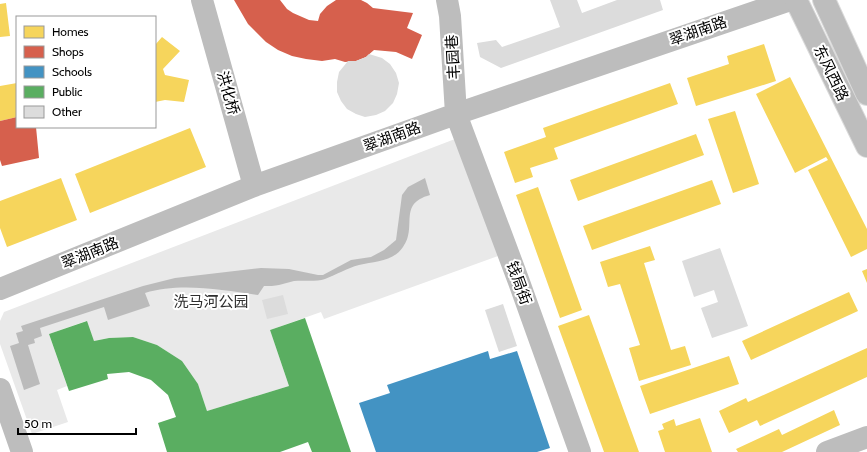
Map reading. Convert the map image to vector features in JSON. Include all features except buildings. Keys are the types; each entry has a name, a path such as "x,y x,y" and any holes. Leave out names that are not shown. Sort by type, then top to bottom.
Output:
{"street":[{"name":"洪化桥","path":"202,0 254,186"},
{"name":"丰园巷","path":"447,0 450,16 456,114"},
{"name":"翠湖南路","path":"0,289 254,186 456,114 790,0"},
{"name":"东风西路","path":"796,0 867,146"},
{"name":"东风西路","path":"824,0 867,94"},
{"name":"钱局街","path":"456,114 519,282 580,452"},
{"path":"0,390 22,452"},
{"path":"827,452 867,437"}],"green space":[{"name":"洗马河公园","path":"455,139 498,256 324,319 321,312 270,330 289,386 207,411 198,384 182,361 157,345 133,337 109,338 94,341 86,321 49,334 67,386 57,390 68,422 32,434 0,344 0,321 4,312"}],"shaded area":[{"path":"425,178 430,195 420,199 414,204 411,210 407,239 403,247 394,256 355,266 321,280 294,281 264,286 258,295 187,287 158,290 145,293 150,306 108,320 104,307 40,328 42,336 34,339 35,343 28,345 40,384 24,390 10,346 19,343 16,333 23,331 21,326 143,286 175,278 261,268 289,269 323,275 351,260 371,257 384,250 396,240 402,195 408,187"}]}
